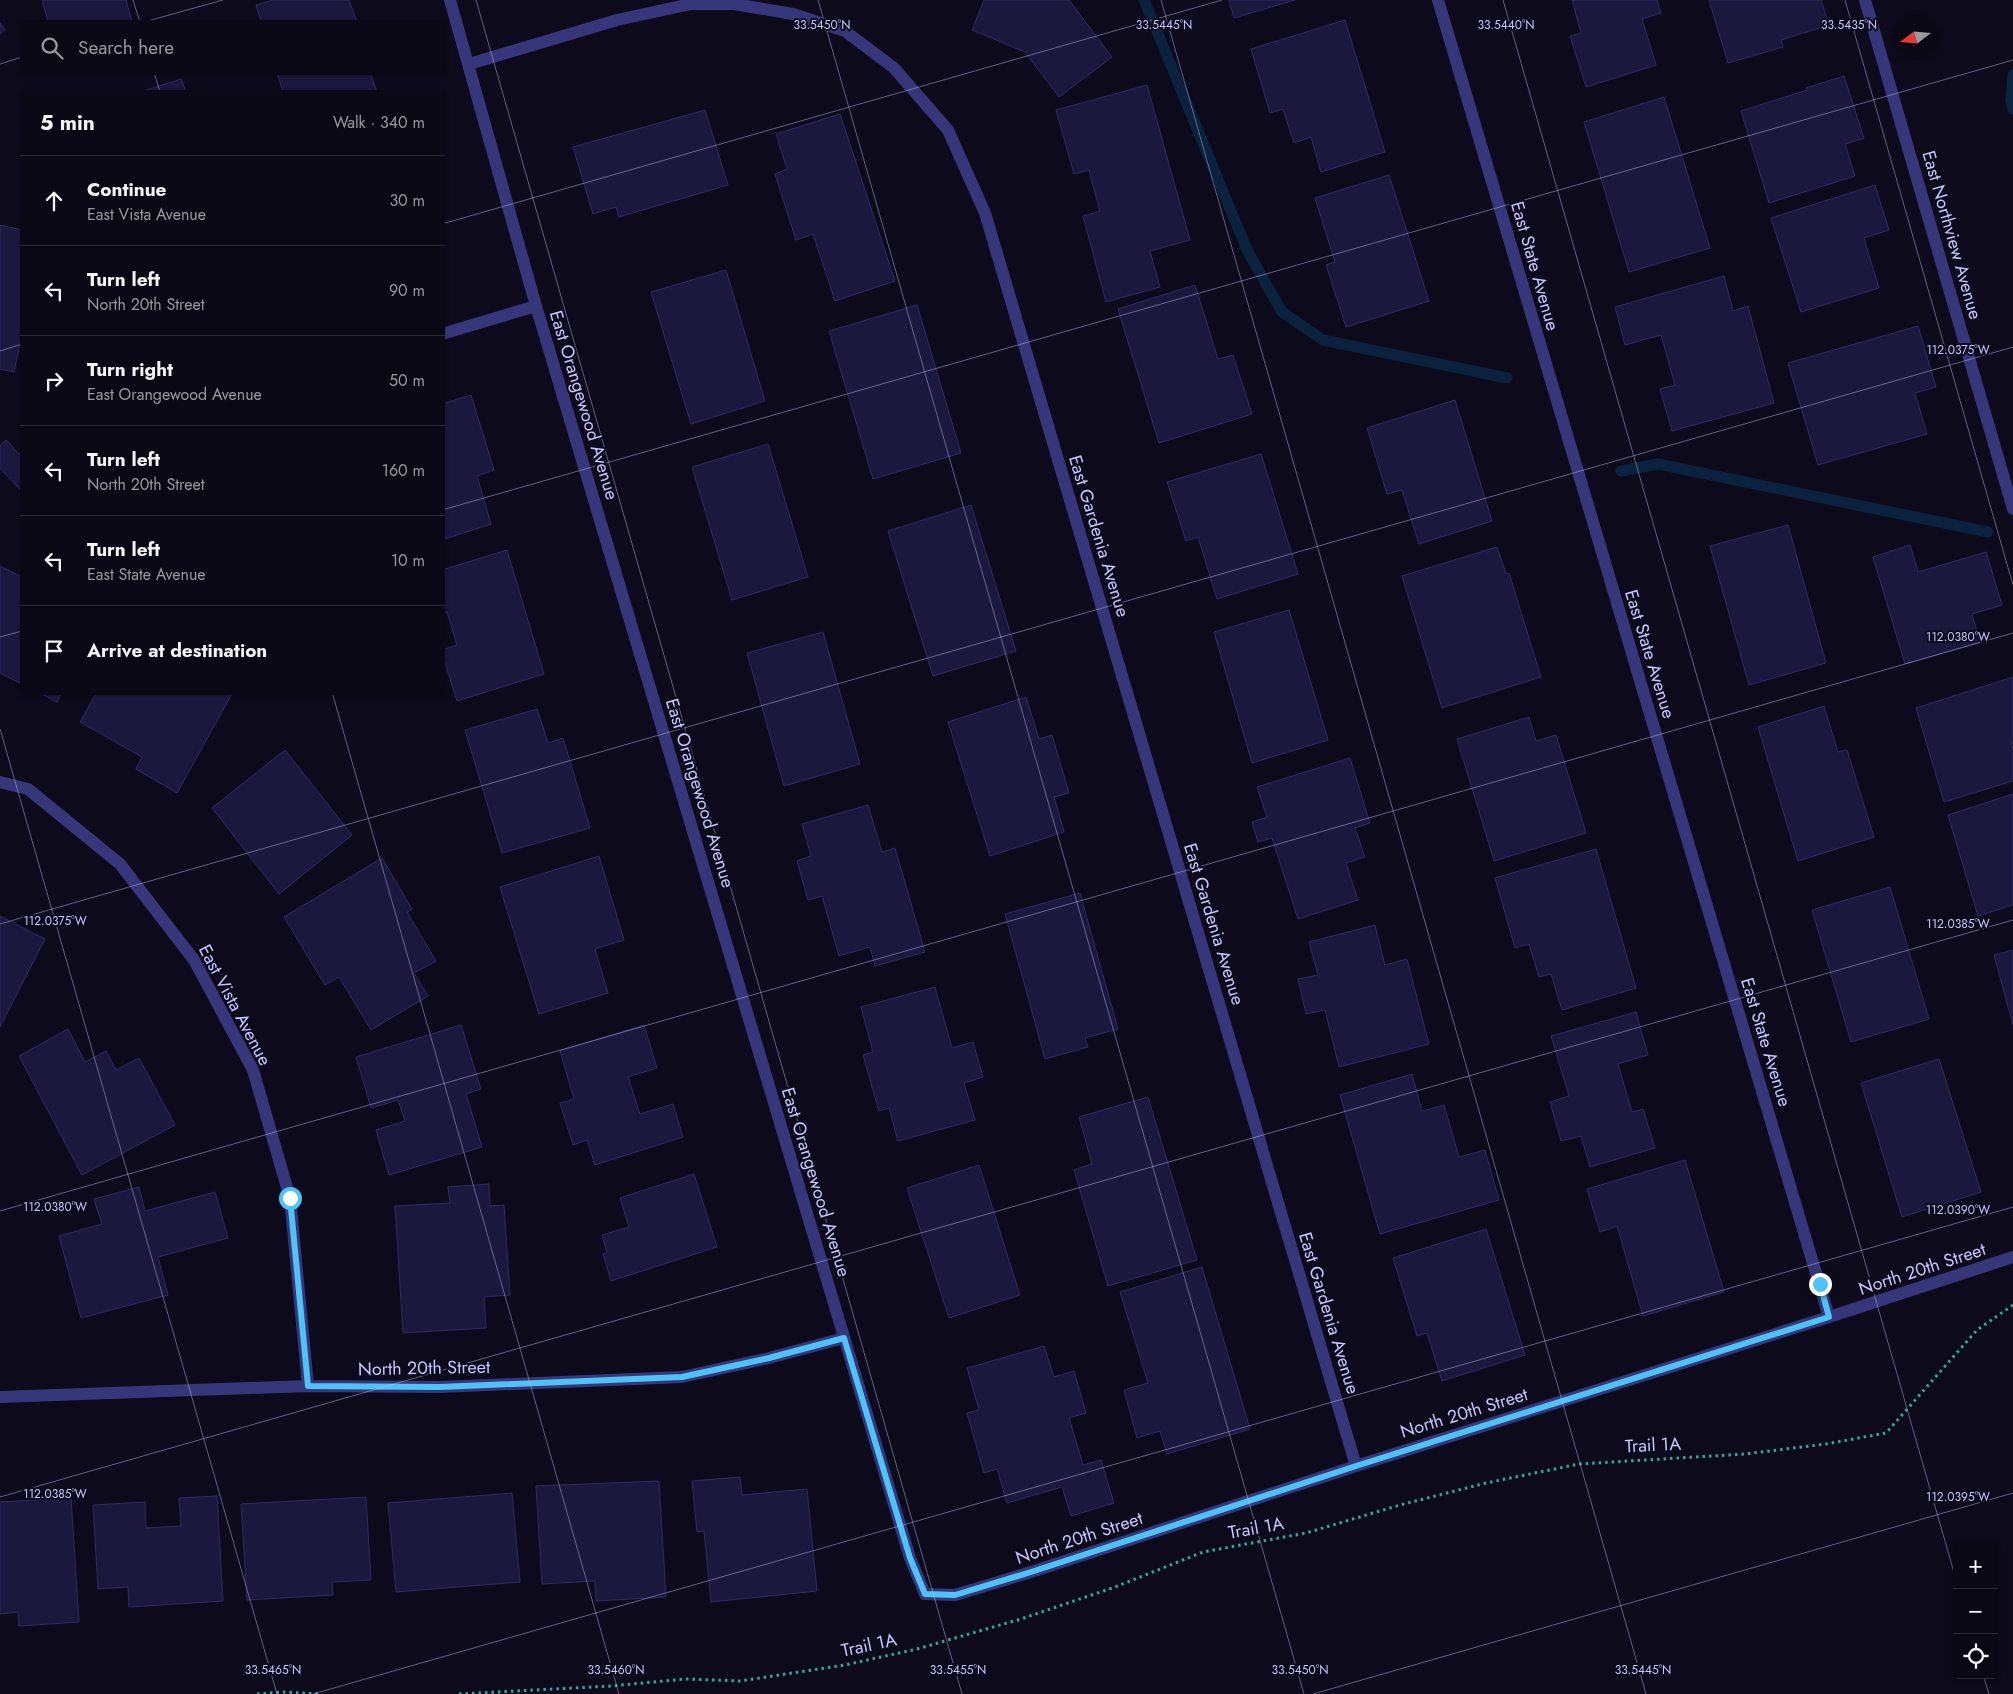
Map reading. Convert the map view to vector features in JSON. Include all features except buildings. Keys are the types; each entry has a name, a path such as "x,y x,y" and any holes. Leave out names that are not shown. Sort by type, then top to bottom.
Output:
{"street":[{"name":"East Orangewood Avenue","path":"450,0 536,306 910,1558 925,1594"},
{"name":"East State Avenue","path":"1438,0 1829,1317"},
{"name":"East Northview Avenue","path":"1865,0 2013,509"},
{"name":"East Gardenia Avenue","path":"469,64 617,20 691,4 734,4 793,14 845,31 894,68 948,130 985,213 1356,1466"},
{"path":"445,333 536,306"},
{"name":"East Vista Avenue","path":"0,782 28,789 120,864 194,960 253,1070 290,1198 308,1386"},
{"name":"North 20th Street","path":"925,1594 955,1595 1049,1566 1356,1466 2013,1257"},
{"name":"North 20th Street","path":"0,1397 308,1386 440,1387 682,1377 769,1358 844,1338"}],"path":[{"name":"Trail 1A","path":"459,1694 611,1686 685,1678 740,1681 845,1665 917,1649 1021,1619 1115,1587 1203,1552 1306,1533 1400,1505 1486,1483 1579,1464 1745,1454 1826,1444 1886,1433 1978,1330 2013,1306"},
{"path":"256,1694 283,1692 320,1694"}],"waterway":[{"path":"1144,0 1248,252 1282,312 1323,340 1507,378"},
{"path":"2013,75 2011,100 2013,109"},
{"path":"1621,471 1658,464 1988,532"}],"route":[{"path":"290,1198 308,1386 440,1387 682,1377 769,1358 844,1338 910,1558 925,1594 955,1595 1031,1572 1356,1466 1829,1317 1820,1284"}]}
